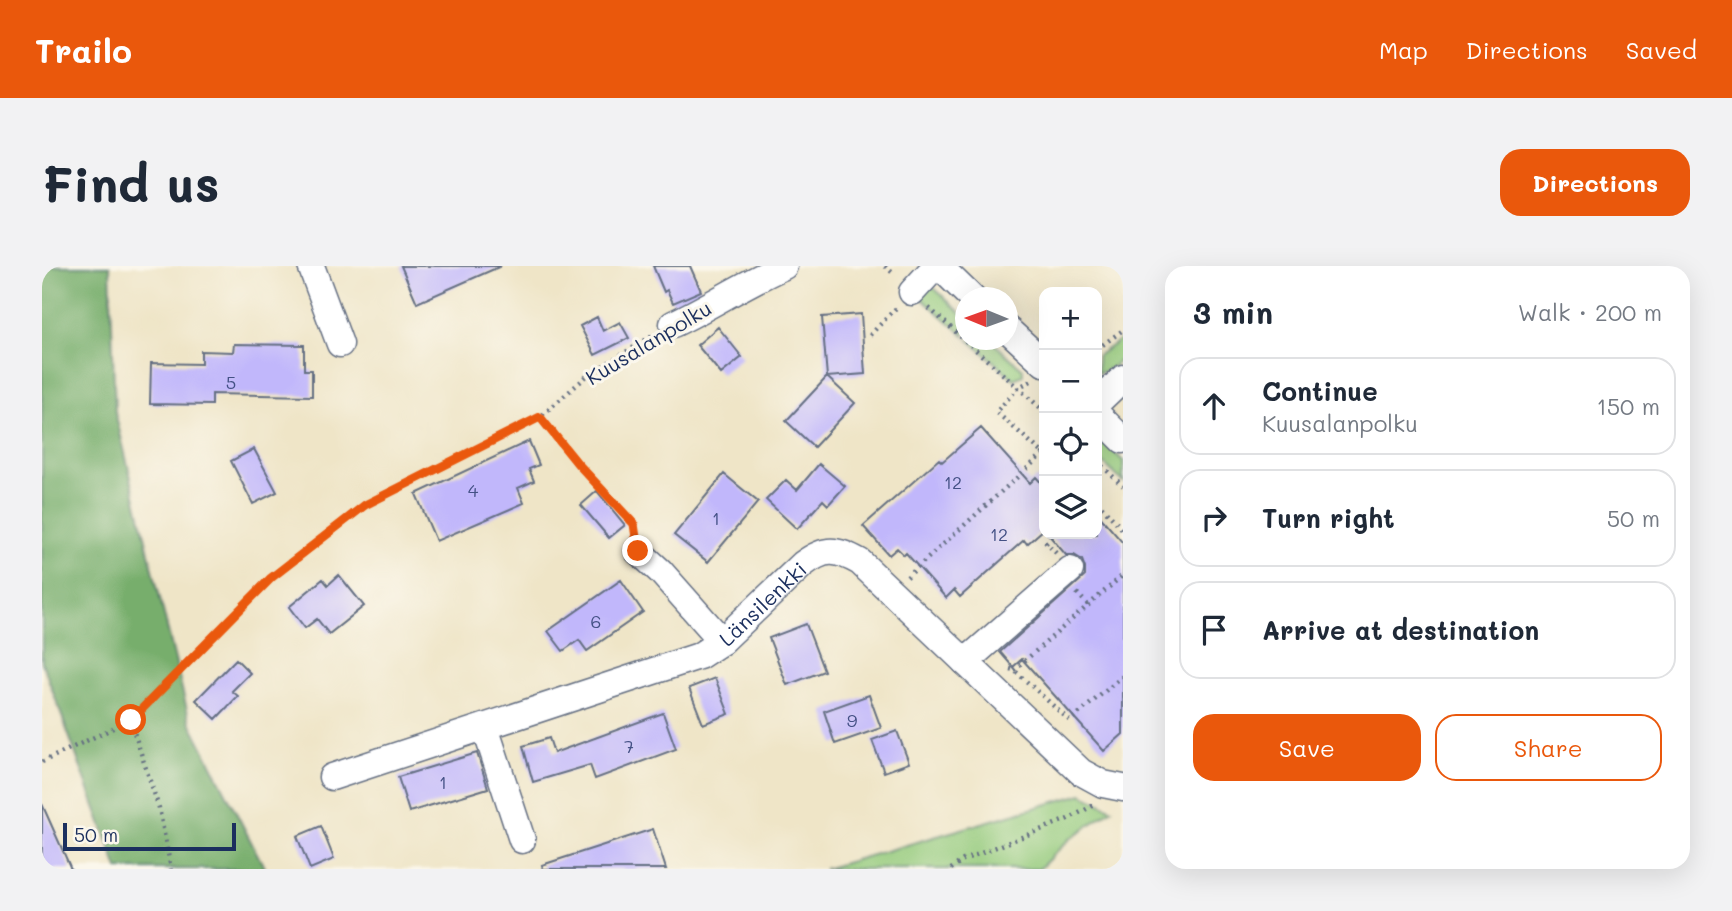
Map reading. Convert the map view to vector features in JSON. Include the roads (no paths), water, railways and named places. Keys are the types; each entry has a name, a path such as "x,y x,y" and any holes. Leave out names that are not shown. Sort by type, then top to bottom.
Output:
{"street":[{"path":"311,266 340,344"},
{"name":"Kuusalanpolku","path":"673,324 749,281 784,266"},
{"path":"912,292 937,266 960,287"},
{"path":"1018,339 1039,358"},
{"path":"1102,398 1123,378"},
{"path":"1102,419 1123,440"},
{"path":"638,551 660,571 722,641"},
{"name":"Länsilenkki","path":"332,777 699,656 722,641 803,564 816,555 830,551 842,552 905,585 974,653 1081,772 1103,784 1112,795"},
{"path":"974,653 1070,569"},
{"path":"485,727 522,840"}]}
